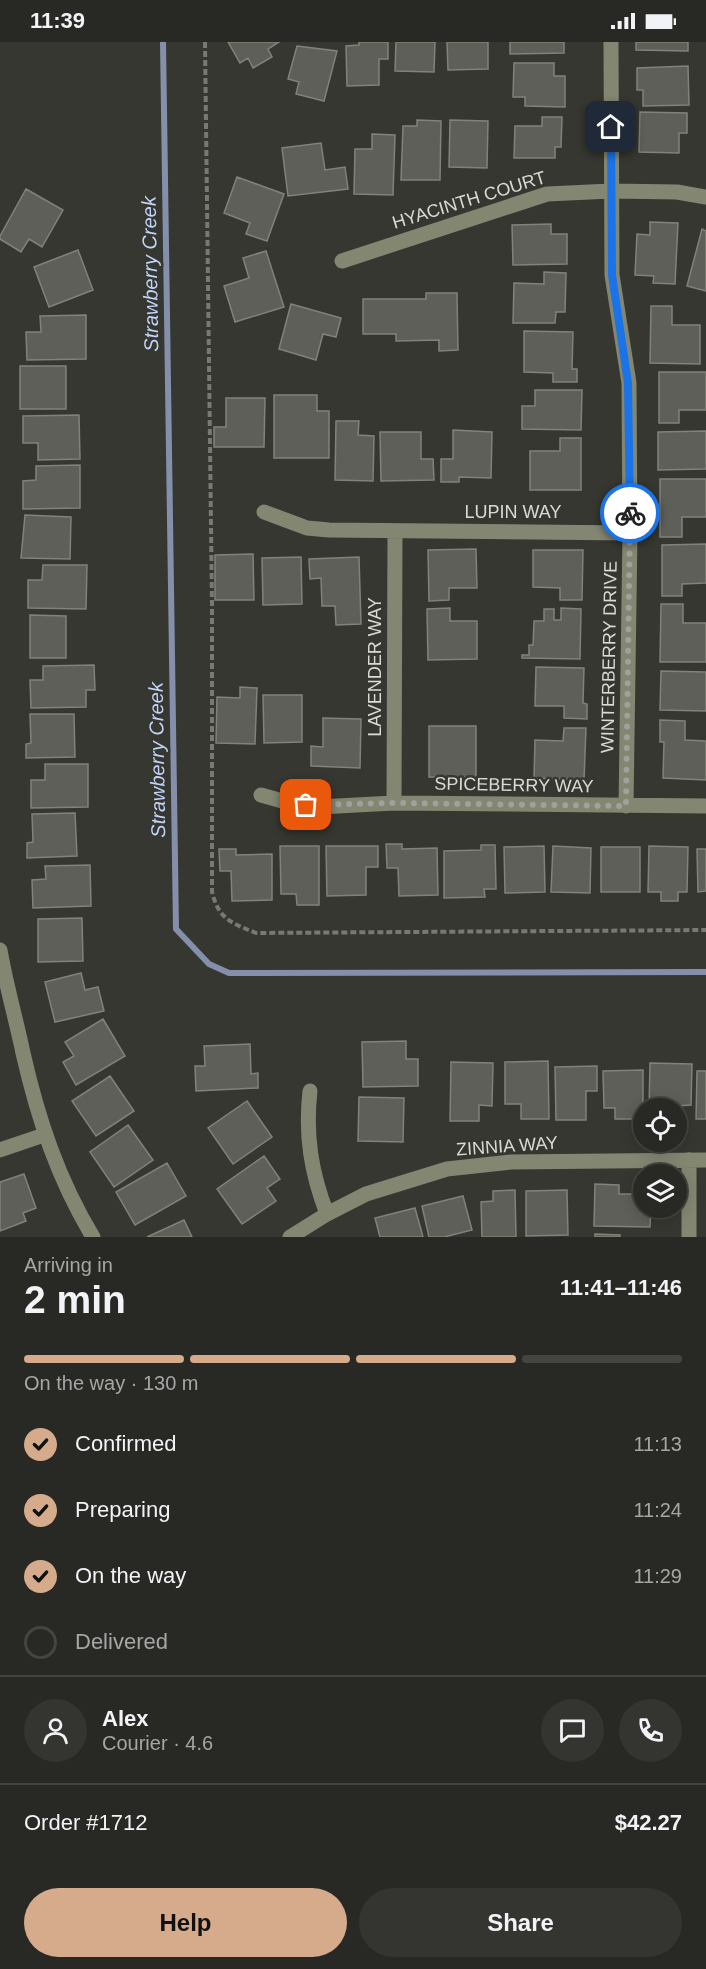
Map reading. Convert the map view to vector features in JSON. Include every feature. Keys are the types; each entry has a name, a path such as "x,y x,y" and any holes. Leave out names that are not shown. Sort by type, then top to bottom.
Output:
{"street":[{"name":"WINTERBERRY DRIVE","path":"611,42 612,275 628,383 630,532 626,806"},
{"name":"HYACINTH COURT","path":"342,261 535,197 569,191 677,192 706,197"},
{"name":"LUPIN WAY","path":"264,512 307,528 395,531 630,532"},
{"name":"LAVENDER WAY","path":"394,803 395,531"},
{"name":"SPICEBERRY WAY","path":"261,795 293,804 319,807 394,803 706,806"},
{"path":"0,950 33,1099 44,1135 62,1180 93,1237"},
{"path":"310,1091 307,1114 310,1160 327,1214"},
{"path":"0,1150 44,1135"},
{"path":"689,1160 689,1237"},
{"name":"ZINNIA WAY","path":"290,1237 366,1194 447,1169 511,1162 706,1160"}],"path":[{"path":"205,42 212,605 212,892 216,909 228,921 256,933 706,930"}],"building":[{"path":"228,42 279,42 268,49 272,57 253,68 248,58 240,63"},
{"path":"359,42 388,42 388,59 379,59 379,85 347,86 346,46 359,45"},
{"path":"396,42 435,42 434,72 395,71"},
{"path":"447,42 488,42 488,69 448,70"},
{"path":"510,42 564,42 564,53 510,54"},
{"path":"636,42 688,42 688,51 636,50"},
{"path":"297,46 337,51 324,101 296,94 299,82 288,79"},
{"path":"514,63 554,63 554,76 565,76 565,107 525,106 525,97 513,97"},
{"path":"688,66 689,105 643,106 643,90 637,90 637,68"},
{"path":"640,112 687,113 687,133 679,133 679,153 639,152"},
{"path":"542,117 562,117 561,147 555,147 555,158 514,158 515,126 542,126"},
{"path":"417,120 441,121 440,180 401,180 403,126 417,126"},
{"path":"450,120 488,121 487,168 449,167"},
{"path":"372,134 395,135 393,195 354,194 355,149 372,149"},
{"path":"321,143 325,170 345,167 348,189 288,196 282,148"},
{"path":"237,177 284,194 267,241 246,234 250,223 224,213"},
{"path":"26,189 63,210 42,247 29,239 21,252 0,239 0,236"},
{"path":"650,222 678,223 675,284 653,283 654,276 635,275 637,234 650,235"},
{"path":"551,224 551,234 567,234 567,264 513,265 512,225"},
{"path":"702,229 706,231 706,291 687,286"},
{"path":"78,250 93,290 49,307 34,267"},
{"path":"266,251 284,307 235,322 224,286 249,278 243,258"},
{"path":"544,272 566,273 565,312 556,312 555,323 513,323 514,283 544,284"},
{"path":"426,293 457,293 458,350 439,351 439,340 396,341 396,334 363,334 363,299 426,299"},
{"path":"291,304 341,318 336,337 323,334 316,360 279,349"},
{"path":"651,306 672,306 672,325 700,325 700,364 650,363"},
{"path":"86,315 86,359 27,360 26,332 41,332 40,316"},
{"path":"524,331 573,332 572,369 577,369 577,382 553,382 553,373 524,372"},
{"path":"20,366 66,366 66,409 20,409"},
{"path":"659,372 706,372 706,410 679,410 679,423 659,423"},
{"path":"535,390 582,390 581,430 522,429 522,406 535,406"},
{"path":"274,395 317,395 317,411 329,411 329,458 274,458"},
{"path":"226,398 265,398 264,447 214,447 214,427 226,427"},
{"path":"79,415 80,459 38,460 38,443 23,443 23,416"},
{"path":"336,421 359,421 358,435 374,436 373,481 335,480"},
{"path":"453,430 492,432 491,478 459,477 459,482 441,482 441,459 453,459"},
{"path":"706,431 706,469 658,470 658,432"},
{"path":"380,432 421,432 421,459 433,459 434,480 381,481"},
{"path":"560,438 581,438 581,490 530,490 530,451 560,451"},
{"path":"80,465 80,508 23,509 23,481 36,480 36,466"},
{"path":"660,479 706,479 706,517 682,517 682,537 660,537"},
{"path":"25,515 71,517 70,559 21,558"},
{"path":"706,544 706,583 682,584 682,596 662,596 662,545"},
{"path":"476,549 477,588 449,588 449,600 429,601 428,550"},
{"path":"533,550 583,550 582,600 560,600 560,588 533,587"},
{"path":"253,554 254,600 215,600 215,555"},
{"path":"301,557 302,604 263,605 262,558"},
{"path":"359,557 361,624 336,625 335,606 322,606 321,578 310,579 309,559"},
{"path":"43,565 87,565 86,609 28,608 28,580 42,580"},
{"path":"661,604 683,604 683,623 706,623 706,662 660,662"},
{"path":"450,608 450,621 477,621 477,659 428,660 427,609"},
{"path":"561,608 581,609 580,659 522,658 522,655 529,655 529,645 533,645 534,621 544,621 544,609 554,609 554,620 561,620"},
{"path":"30,615 66,616 66,658 30,658"},
{"path":"94,665 95,690 86,690 86,707 31,708 30,680 43,680 43,666"},
{"path":"536,667 584,668 583,703 587,704 587,719 564,718 564,706 535,706"},
{"path":"661,671 706,672 706,711 660,710"},
{"path":"240,687 257,688 255,744 216,743 217,697 240,698"},
{"path":"263,695 302,695 302,742 264,743"},
{"path":"30,714 74,714 75,757 26,758 26,744 31,743"},
{"path":"323,718 361,719 360,768 311,766 311,746 323,747"},
{"path":"660,720 685,721 685,740 706,741 706,780 663,778 664,742 660,742"},
{"path":"429,726 476,726 476,777 429,777"},
{"path":"564,728 586,728 584,780 534,778 535,740 563,741"},
{"path":"45,764 88,764 88,807 31,808 31,780 45,780"},
{"path":"75,813 77,856 27,858 27,843 33,842 32,814"},
{"path":"386,844 402,844 402,849 437,848 438,895 399,896 398,868 387,868"},
{"path":"481,845 495,845 496,889 484,889 485,897 444,898 444,851 481,850"},
{"path":"280,846 319,846 319,905 297,905 296,894 281,894"},
{"path":"326,846 378,846 378,867 366,867 366,895 327,896"},
{"path":"544,846 545,892 505,893 504,847"},
{"path":"553,846 591,848 590,893 551,892"},
{"path":"649,846 688,847 687,892 678,892 678,901 661,901 661,892 648,892"},
{"path":"601,847 640,847 640,892 601,892"},
{"path":"219,849 236,849 236,855 272,854 272,900 232,901 231,871 220,871"},
{"path":"697,849 706,849 706,891 698,892"},
{"path":"90,865 91,906 33,908 32,880 46,879 45,866"},
{"path":"82,918 83,961 38,962 38,919"},
{"path":"81,973 85,990 98,987 104,1011 55,1022 45,982"},
{"path":"103,1019 125,1056 76,1085 63,1062 74,1056 65,1042"},
{"path":"406,1041 406,1059 418,1059 418,1086 363,1087 362,1042"},
{"path":"250,1044 251,1074 258,1073 258,1088 196,1091 195,1066 205,1066 204,1046"},
{"path":"548,1061 549,1119 521,1119 521,1104 505,1104 505,1062"},
{"path":"451,1062 493,1063 492,1106 479,1105 479,1121 450,1121"},
{"path":"650,1063 692,1064 691,1105 687,1105 687,1098 649,1098"},
{"path":"597,1066 597,1091 586,1091 586,1120 556,1120 555,1067"},
{"path":"643,1070 643,1098 633,1098 633,1119 615,1119 615,1108 604,1108 603,1071"},
{"path":"697,1071 706,1071 706,1119 696,1119"},
{"path":"110,1076 134,1111 96,1136 72,1101"},
{"path":"359,1097 404,1098 403,1142 358,1141"},
{"path":"247,1101 272,1137 233,1164 208,1128"},
{"path":"128,1125 153,1160 114,1187 90,1152"},
{"path":"264,1156 280,1179 267,1188 276,1201 242,1224 217,1189"},
{"path":"167,1163 186,1196 135,1225 116,1192"},
{"path":"24,1174 36,1208 23,1213 26,1221 0,1231 0,1182"},
{"path":"595,1184 619,1185 619,1194 633,1194 633,1218 650,1218 650,1227 594,1226"},
{"path":"515,1190 516,1237 482,1237 481,1202 493,1201 493,1191"},
{"path":"567,1190 568,1235 526,1236 526,1191"},
{"path":"463,1196 472,1230 444,1237 429,1237 422,1206"},
{"path":"415,1208 423,1237 380,1237 375,1218"},
{"path":"184,1220 192,1237 147,1237"},
{"path":"595,1234 620,1235 620,1237 595,1237"}],"waterway":[{"name":"Strawberry Creek","path":"163,42 176,929 209,964 229,973 706,972"}],"way so far":[{"path":"306,805 319,807 394,803 626,806 630,513"}],"route":[{"path":"611,127 612,275 628,383 630,513"}]}
